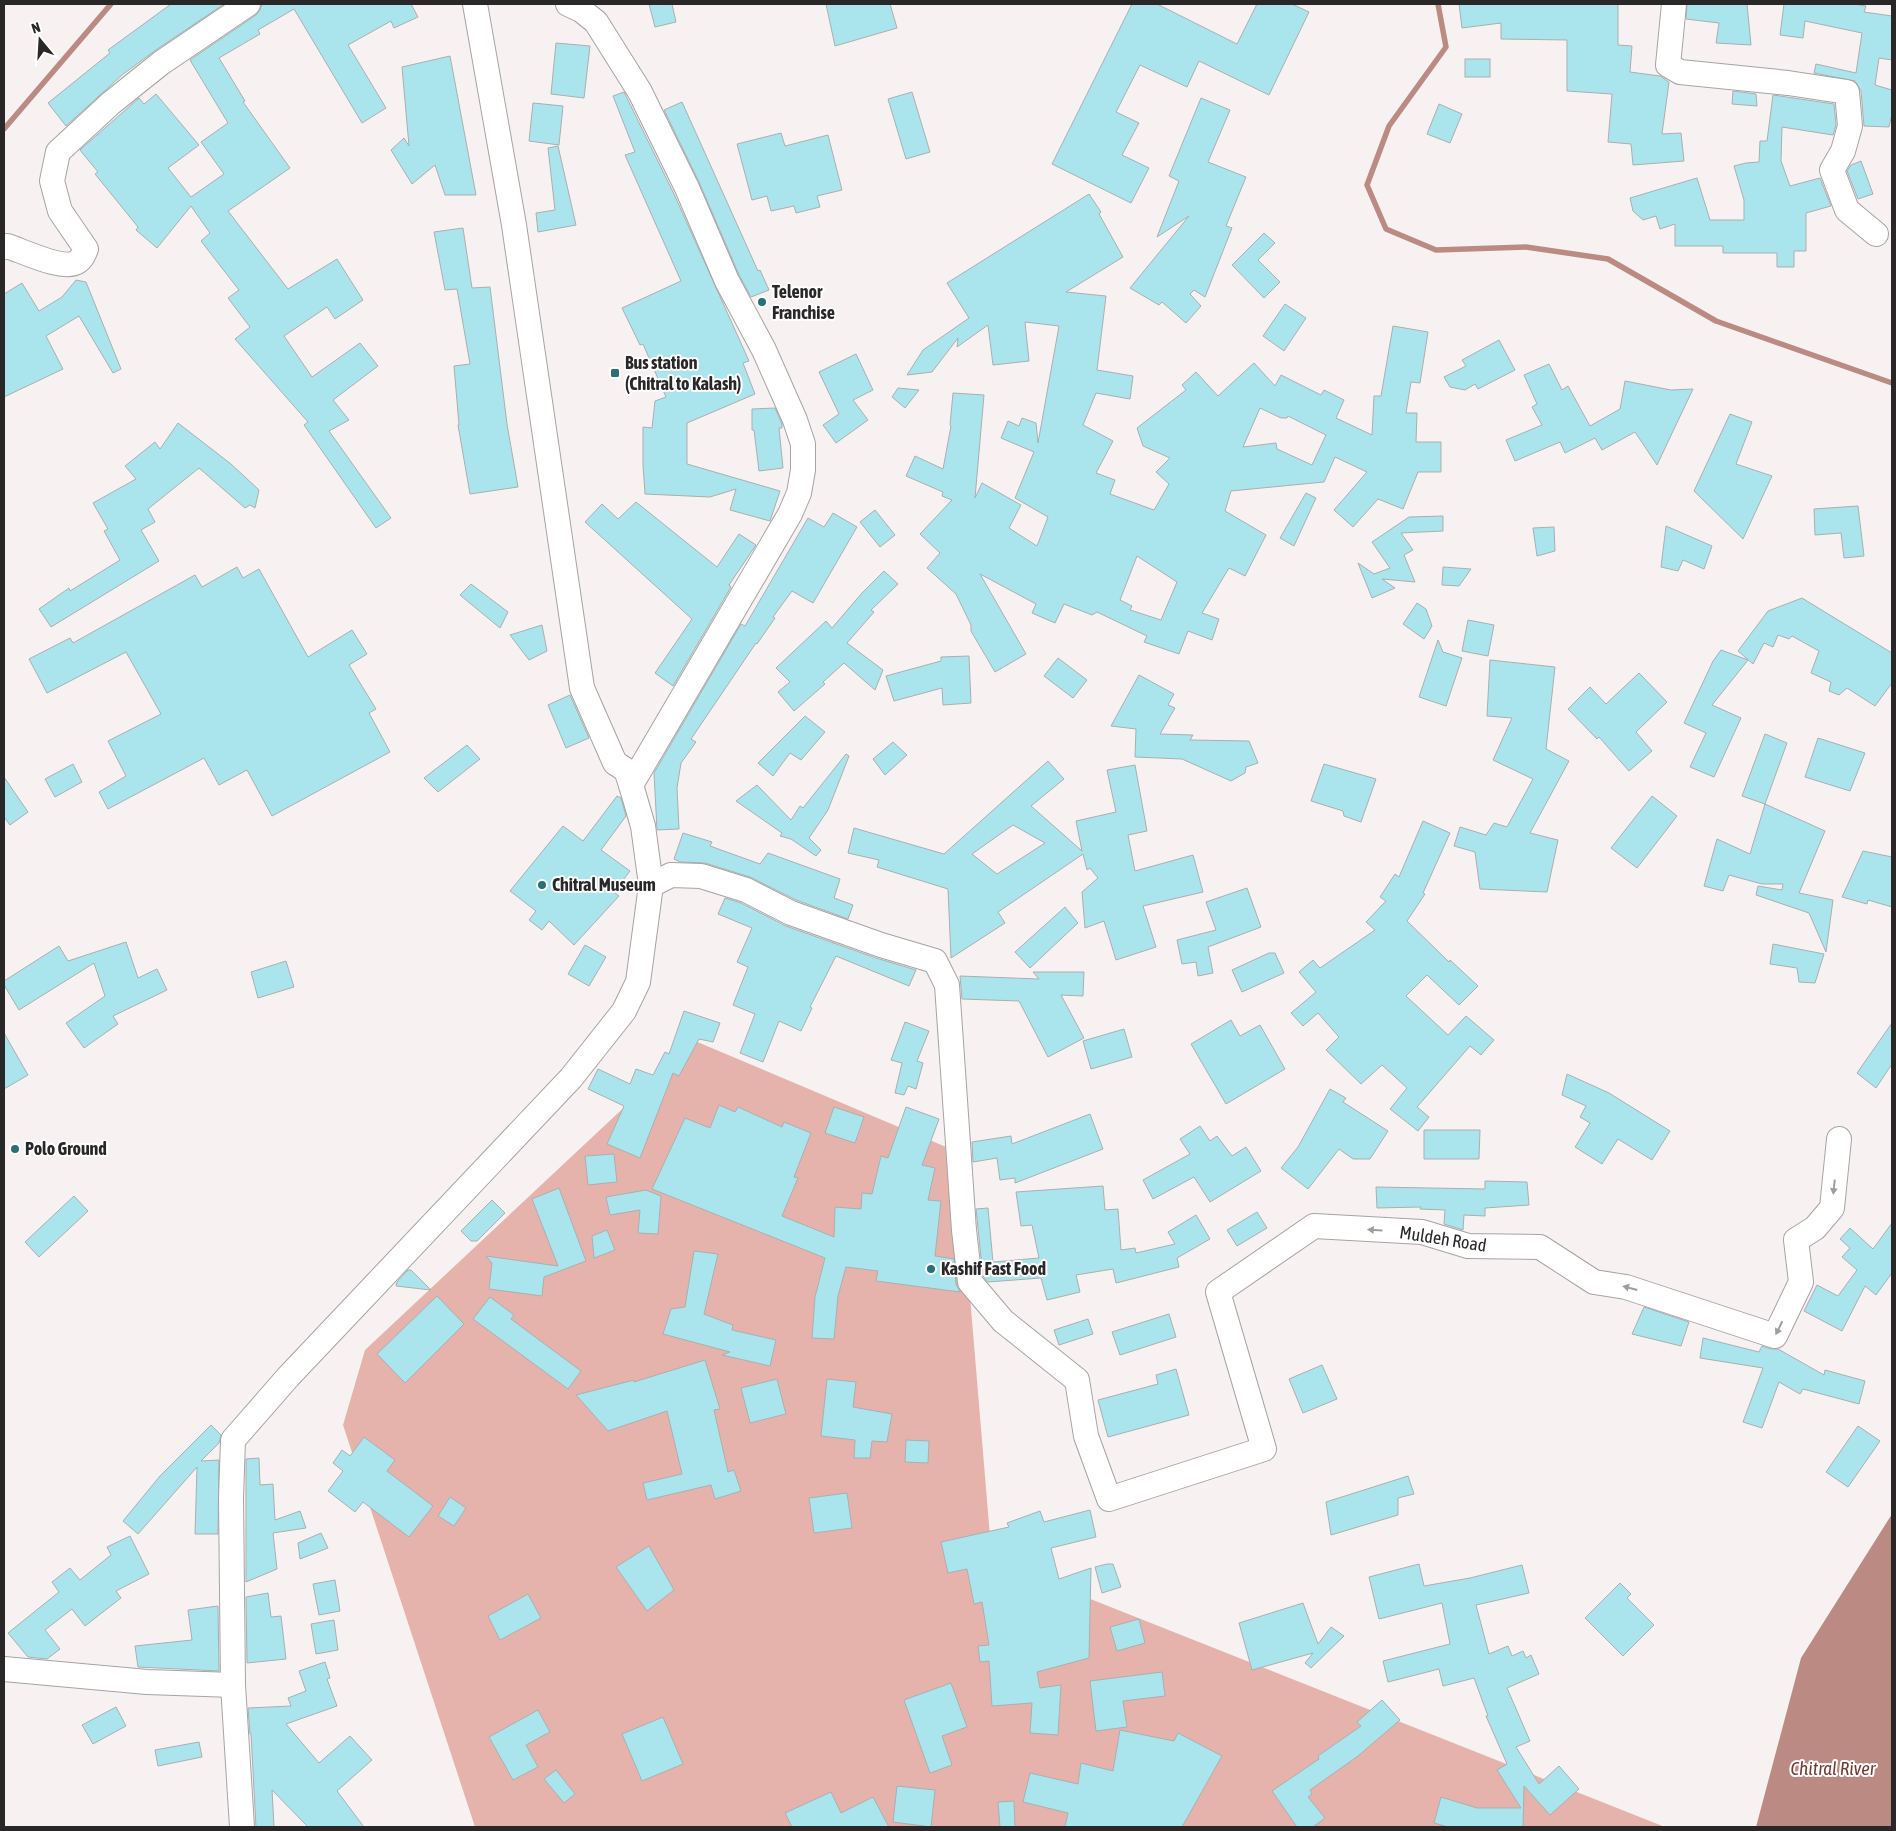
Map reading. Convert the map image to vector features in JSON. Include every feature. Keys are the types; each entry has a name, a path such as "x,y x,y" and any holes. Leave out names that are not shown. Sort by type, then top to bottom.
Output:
{"street":[{"path":"4,246 64,265 77,263 86,249 60,211 52,181 58,152 111,103 161,63 248,4"},
{"path":"242,1827 233,1685 231,1508 233,1440 295,1369 571,1078 624,1011 638,982 650,885 643,826 626,770 615,762 611,751 606,746 582,688 514,225 476,4"},
{"path":"568,4 581,10 596,22 640,92 687,188 727,281 764,350 796,420 803,444 804,470 799,493 790,514 631,785"},
{"path":"1674,4 1668,65 1680,72 1788,83 1846,92 1850,126 1843,151 1832,170 1847,210 1876,234"},
{"name":"Muldeh Road","path":"650,885 672,875 701,876 746,890 791,913 881,945 935,961 947,984 964,1230 970,1282 1003,1321 1077,1380 1086,1436 1109,1499 1264,1449 1218,1292 1314,1226 1422,1232 1468,1246 1540,1247 1594,1282 1626,1287 1775,1336 1801,1282 1796,1240 1815,1228 1832,1208 1839,1138"},
{"path":"4,1668 147,1682 233,1685"}],"shaded area":[{"path":"695,1041 958,1152 992,1560 1665,1827 475,1827 343,1425 365,1350"}],"water":[{"name":"Chitral River","path":"1892,1514 1892,1827 1756,1827 1801,1658"}],"building":[{"path":"171,4 224,4 122,75 66,126 48,103 110,53 108,50"},
{"path":"262,4 411,4 418,17 394,28 391,21 348,45 386,108 362,123 294,9 258,30 260,34 219,58 245,101 243,102 290,168 228,211 288,289 337,259 363,300 335,319 327,307 284,336 312,377 360,343 378,366 333,400 349,420 329,431 391,518 376,528 304,425 308,422 235,339 250,327 228,298 239,290 201,241 210,233 191,206 157,248 136,230 138,227 95,174 98,172 80,150 139,98 144,104 156,94 199,145 168,168 191,197 224,174 201,142 228,123 190,60 256,15"},
{"path":"649,4 672,4 676,22 655,27"},
{"path":"826,4 890,4 897,28 835,46"},
{"path":"1132,4 1157,4 1237,44 1257,4 1292,4 1309,12 1269,95 1199,61 1187,87 1140,65 1116,112 1139,123 1122,155 1149,168 1131,203 1052,164"},
{"path":"1459,4 1618,4 1618,45 1632,46 1630,72 1660,76 1669,82 1662,134 1681,133 1684,161 1633,165 1631,144 1608,142 1612,94 1567,91 1567,40 1501,39 1501,23 1462,28"},
{"path":"1687,4 1747,4 1751,45 1716,43 1719,23 1686,19"},
{"path":"1784,4 1854,4 1866,6 1864,12 1892,16 1892,60 1879,58 1875,85 1892,90 1892,114 1889,127 1864,126 1861,91 1855,81 1814,73 1816,64 1856,73 1862,33 1805,21 1803,38 1780,35"},
{"path":"556,43 590,46 584,98 551,94"},
{"path":"450,56 476,195 445,195 435,165 412,184 391,150 404,138 409,146 402,67"},
{"path":"1465,59 1490,59 1490,77 1465,77"},
{"path":"1733,91 1756,94 1757,106 1732,104"},
{"path":"624,92 674,194 749,361 743,363 755,394 687,423 687,464 780,491 770,521 730,510 736,489 710,497 645,494 643,427 652,428 655,401 666,397 643,344 640,345 622,308 681,281 625,155 635,152 613,96"},
{"path":"912,92 930,152 906,159 888,99"},
{"path":"1773,95 1834,104 1836,125 1833,135 1782,127 1781,161 1790,186 1820,178 1831,206 1806,213 1806,251 1794,251 1794,267 1777,267 1777,253 1723,253 1723,246 1675,246 1675,224 1660,229 1656,216 1643,220 1633,211 1630,198 1697,178 1710,220 1744,220 1744,200 1734,166 1759,162 1760,141 1767,141"},
{"path":"1201,98 1230,110 1208,162 1246,177 1226,226 1232,228 1205,297 1194,290 1190,294 1201,306 1186,323 1162,302 1159,305 1130,288 1189,216 1157,237 1179,181 1169,176"},
{"path":"682,102 758,271 760,270 769,290 751,297 739,275 699,182 664,110"},
{"path":"533,103 563,106 559,145 529,141"},
{"path":"1439,104 1462,114 1450,143 1427,134"},
{"path":"781,133 785,146 828,135 842,190 817,196 820,207 796,213 794,206 771,211 767,196 752,200 737,144"},
{"path":"558,146 576,225 538,232 536,213 555,210 548,148"},
{"path":"1861,161 1873,194 1858,199 1847,171 1851,165"},
{"path":"1089,194 1101,212 1099,214 1123,257 1066,292 1106,296 1097,370 1133,376 1130,399 1096,393 1083,425 1113,441 1096,473 1115,480 1110,494 1154,510 1169,484 1156,472 1170,458 1143,446 1137,428 1186,390 1182,385 1196,372 1218,396 1254,363 1275,386 1281,375 1321,395 1324,390 1344,400 1336,418 1372,435 1374,396 1381,396 1393,326 1428,332 1420,383 1411,382 1406,413 1417,413 1416,442 1441,442 1441,472 1418,472 1403,509 1378,499 1353,527 1334,510 1367,472 1335,457 1324,482 1231,491 1225,511 1266,535 1245,576 1229,568 1202,613 1219,619 1212,640 1188,631 1179,654 1144,642 1147,636 1097,612 1092,615 1064,604 1055,623 1032,613 1036,604 980,574 1026,654 995,672 971,631 971,625 956,594 927,568 940,553 920,534 952,500 942,496 943,492 906,476 915,456 943,469 951,426 953,393 984,395 975,498 982,483 1021,505 1009,528 1037,546 1048,517 1015,498 1034,452 1001,438 1008,421 1019,426 1022,418 1036,423 1038,443 1059,326 1025,322 1029,361 993,365 988,325 957,347 958,338 932,372 907,375 923,350 969,318 947,283","holes":["1260,408 1281,418 1287,418 1288,416 1326,435 1312,465 1277,449 1276,443 1243,447","1137,556 1177,582 1161,620 1130,610 1132,606 1120,600"]},
{"path":"463,228 472,288 490,287 507,424 518,487 470,494 458,425 454,366 470,364 457,289 445,290 434,232"},
{"path":"1264,233 1275,243 1258,260 1280,282 1264,298 1232,265"},
{"path":"76,280 86,282 121,369 113,373 79,316 46,336 63,369 4,397 4,294 22,283 39,311 62,297"},
{"path":"1285,304 1306,318 1284,351 1263,336"},
{"path":"1499,340 1515,370 1478,389 1475,384 1465,390 1450,387 1444,377 1466,366 1462,360"},
{"path":"856,354 873,390 853,400 868,420 836,443 823,425 839,414 819,372"},
{"path":"1549,364 1562,390 1568,386 1590,426 1620,409 1625,381 1671,390 1693,389 1657,465 1635,432 1602,450 1595,438 1565,453 1560,442 1515,461 1506,440 1542,425 1532,407 1537,404 1524,375"},
{"path":"898,388 919,390 905,408 892,397"},
{"path":"775,408 782,424 782,428 779,428 783,468 759,471 754,430 752,430 752,409"},
{"path":"1730,414 1752,422 1736,464 1772,476 1743,539 1694,491"},
{"path":"178,423 231,464 259,490 255,508 250,505 245,508 199,468 148,509 155,522 141,530 159,561 51,627 39,609 69,588 70,591 120,560 104,531 108,529 93,503 136,479 125,466 155,442 160,449"},
{"path":"1306,493 1316,498 1294,546 1280,538"},
{"path":"636,502 717,567 739,534 756,545 729,585 731,587 673,686 655,673 692,619 585,522 602,504 618,519"},
{"path":"1858,506 1864,556 1844,558 1841,533 1815,535 1814,509"},
{"path":"875,510 895,535 880,547 860,522"},
{"path":"833,513 857,527 813,603 792,591 691,739 696,742 681,763 677,788 679,829 657,830 654,773 741,624 745,626 808,518 824,527"},
{"path":"1443,516 1443,531 1401,533 1413,550 1404,555 1415,582 1382,579 1395,588 1372,598 1358,563 1374,574 1390,568 1372,542 1409,517"},
{"path":"1666,526 1712,546 1704,569 1683,560 1678,571 1661,567"},
{"path":"1554,527 1555,551 1537,556 1533,528"},
{"path":"237,567 243,578 259,569 308,657 352,630 367,654 349,665 376,709 369,713 390,752 272,816 247,770 219,785 204,758 108,809 99,792 126,776 108,741 161,714 126,652 47,693 29,659 70,638 73,643 195,575 202,587"},
{"path":"1443,567 1471,569 1459,586 1442,585"},
{"path":"884,571 898,584 871,610 874,612 847,643 883,670 875,690 844,663 823,682 825,684 794,711 778,692 790,682 776,668 826,621 832,628"},
{"path":"471,584 508,612 500,628 460,595"},
{"path":"1802,598 1892,653 1892,683 1875,706 1847,688 1839,695 1829,691 1831,682 1811,673 1819,651 1792,636 1789,639 1778,635 1773,647 1764,643 1753,664 1738,651 1768,611"},
{"path":"1417,603 1426,609 1432,626 1424,639 1403,624"},
{"path":"1468,620 1494,625 1488,656 1462,651"},
{"path":"542,625 547,651 529,660 510,635"},
{"path":"1438,640 1443,652 1462,658 1446,706 1419,697"},
{"path":"1721,650 1748,660 1712,705 1741,718 1714,777 1690,767 1706,733 1684,723 1713,661"},
{"path":"969,656 971,703 943,705 942,688 894,701 886,676 941,661 941,657"},
{"path":"1058,658 1087,680 1073,698 1044,676"},
{"path":"1490,660 1555,667 1546,749 1569,761 1530,833 1558,840 1547,892 1480,889 1475,852 1454,846 1460,827 1486,835 1494,823 1507,827 1533,779 1493,760 1512,718 1487,716"},
{"path":"1639,673 1667,702 1636,732 1652,751 1629,771 1599,737 1597,739 1568,709 1590,687 1606,704"},
{"path":"1139,675 1174,694 1168,705 1175,708 1160,734 1193,735 1190,740 1249,741 1258,763 1246,767 1245,773 1231,781 1182,759 1135,757 1136,729 1111,726"},
{"path":"570,695 589,738 566,748 548,705"},
{"path":"805,716 825,732 801,760 790,753 773,776 758,763"},
{"path":"1765,734 1787,743 1765,804 1742,796"},
{"path":"1818,738 1865,753 1850,791 1805,777"},
{"path":"893,742 907,755 885,775 873,759"},
{"path":"467,745 480,759 438,792 424,778"},
{"path":"846,754 849,756 828,810 809,838 821,850 816,856 791,839 780,836 782,833 736,801 757,785 791,820 800,806 803,808"},
{"path":"1048,761 1064,779 1031,806 1082,851 1076,821 1116,812 1107,770 1135,765 1147,831 1128,835 1135,871 1193,855 1203,892 1143,906 1156,947 1116,960 1104,921 1085,928 1082,892 1098,878 1090,868 1087,870 1083,854 998,912 1005,923 951,958 948,889 877,867 879,860 848,853 854,828 944,854","holes":["1013,825 1045,843 997,874 972,854"]},
{"path":"73,764 82,782 55,797 45,779"},
{"path":"1324,764 1376,779 1361,822 1344,816 1343,811 1311,801"},
{"path":"4,777 28,812 10,825 4,817"},
{"path":"617,796 621,798 626,816 601,850 630,871 614,892 619,896 574,945 549,921 542,930 529,920 536,911 510,891 563,826 583,841"},
{"path":"1652,796 1677,816 1637,868 1611,848"},
{"path":"1765,804 1825,831 1799,893 1833,900 1826,952 1809,913 1756,895 1758,886 1782,890 1783,884 1762,884 1729,875 1723,891 1704,886 1717,839 1750,854"},
{"path":"1423,821 1450,833 1423,893 1425,894 1407,921 1449,962 1450,960 1478,986 1459,1005 1427,975 1406,996 1448,1035 1466,1016 1494,1040 1481,1055 1470,1046 1417,1107 1429,1117 1418,1131 1390,1109 1407,1088 1382,1065 1361,1084 1326,1050 1339,1037 1318,1013 1303,1026 1291,1013 1316,992 1299,972 1313,960 1320,968 1375,930 1366,922 1386,901 1380,897 1395,874 1399,877"},
{"path":"683,833 712,842 710,846 760,864 768,853 840,879 834,898 853,905 848,919 796,900 750,877 705,863 680,862 674,859"},
{"path":"1863,851 1892,857 1892,907 1868,900 1867,904 1842,897"},
{"path":"1247,888 1261,927 1208,947 1213,973 1198,976 1196,962 1182,964 1177,940 1216,930 1206,902"},
{"path":"725,898 741,903 786,926 916,970 909,986 836,956 810,1007 812,1008 801,1031 779,1021 763,1062 740,1053 755,1014 733,1005 748,967 737,962 752,928 718,914"},
{"path":"1065,907 1078,923 1030,968 1015,952"},
{"path":"126,942 138,978 157,969 167,990 113,1016 118,1024 84,1048 66,1023 105,996 94,963 19,1010 4,985 4,981 59,946 68,961"},
{"path":"1773,944 1824,954 1815,983 1799,982 1797,968 1770,964"},
{"path":"585,945 606,957 589,986 568,974"},
{"path":"1269,953 1275,953 1284,973 1242,992 1232,970"},
{"path":"286,961 294,987 258,998 251,972"},
{"path":"1033,972 1084,972 1083,996 1061,995 1084,1038 1048,1057 1019,1001 962,999 960,976 1039,979"},
{"path":"684,1011 720,1023 713,1042 699,1039 679,1076 673,1073 640,1158 607,1144 624,1106 588,1089 598,1069 630,1084 636,1069 653,1075 665,1052 669,1054"},
{"path":"1231,1020 1240,1036 1260,1025 1285,1069 1226,1104 1191,1044"},
{"path":"905,1022 929,1031 917,1061 923,1063 916,1089 908,1086 904,1095 895,1093 902,1063 891,1060"},
{"path":"1892,1023 1892,1064 1876,1088 1857,1073"},
{"path":"1124,1029 1132,1057 1091,1069 1083,1041"},
{"path":"4,1033 28,1075 4,1089"},
{"path":"1567,1074 1609,1093 1670,1131 1652,1160 1618,1139 1602,1164 1575,1147 1590,1123 1580,1117 1586,1106 1562,1095"},
{"path":"1330,1089 1346,1098 1343,1102 1388,1131 1370,1159 1353,1159 1339,1149 1308,1189 1281,1168 1298,1147"},
{"path":"719,1105 735,1112 738,1107 782,1127 784,1122 811,1133 794,1177 798,1178 782,1216 834,1237 835,1207 861,1209 862,1193 872,1194 881,1156 888,1158 906,1107 939,1119 922,1165 935,1168 928,1200 941,1201 935,1256 954,1259 956,1284 960,1292 876,1281 878,1271 846,1267 838,1296 834,1339 812,1338 815,1297 825,1258 652,1189 685,1118 710,1128"},
{"path":"834,1107 864,1117 855,1143 825,1133"},
{"path":"1090,1114 1103,1149 1015,1183 1015,1178 1000,1180 997,1158 973,1162 972,1142 1011,1136 1012,1144"},
{"path":"1200,1126 1210,1141 1217,1136 1232,1156 1246,1147 1261,1171 1210,1202 1194,1177 1153,1199 1143,1180 1190,1154 1180,1139"},
{"path":"1424,1130 1480,1130 1479,1159 1424,1159"},
{"path":"614,1154 617,1182 588,1185 585,1156"},
{"path":"1485,1181 1527,1182 1529,1205 1485,1208 1485,1216 1464,1215 1463,1230 1444,1224 1445,1210 1420,1209 1421,1207 1377,1208 1376,1187 1485,1189"},
{"path":"1103,1186 1105,1210 1118,1209 1121,1250 1135,1248 1136,1253 1175,1244 1168,1232 1196,1215 1210,1239 1177,1258 1179,1267 1116,1283 1113,1269 1076,1275 1080,1292 1047,1300 1041,1278 988,1282 983,1276 976,1209 988,1208 993,1262 1039,1258 1032,1225 1021,1226 1016,1192"},
{"path":"559,1188 586,1261 544,1277 542,1296 489,1289 492,1263 486,1256 558,1266 532,1199"},
{"path":"646,1190 661,1196 658,1234 638,1233 640,1210 610,1215 606,1197"},
{"path":"74,1196 88,1211 39,1257 25,1242"},
{"path":"492,1200 505,1213 477,1241 471,1241 461,1231"},
{"path":"1257,1212 1267,1228 1237,1246 1227,1230"},
{"path":"1892,1223 1892,1273 1876,1295 1865,1286 1842,1331 1804,1311 1817,1285 1838,1296 1857,1270 1842,1257 1850,1248 1840,1239 1850,1228 1873,1249"},
{"path":"607,1230 615,1250 594,1258 592,1236"},
{"path":"694,1251 718,1254 704,1314 733,1325 732,1330 776,1340 770,1366 722,1355 730,1352 663,1334 671,1309 685,1307"},
{"path":"408,1270 411,1270 431,1290 396,1286 397,1282"},
{"path":"437,1296 464,1324 405,1383 377,1354"},
{"path":"490,1297 514,1315 511,1319 581,1371 568,1389 473,1319"},
{"path":"1644,1307 1689,1322 1681,1346 1632,1334"},
{"path":"1169,1314 1176,1337 1120,1355 1112,1332"},
{"path":"1088,1319 1093,1334 1059,1345 1054,1330"},
{"path":"1703,1338 1759,1352 1762,1346 1778,1349 1824,1375 1825,1370 1865,1381 1859,1404 1803,1389 1800,1394 1779,1382 1762,1428 1743,1422 1763,1368 1700,1358"},
{"path":"705,1360 720,1409 714,1410 728,1472 734,1470 741,1491 715,1499 711,1485 647,1500 643,1483 682,1474 667,1411 608,1431 576,1395 634,1380 634,1382"},
{"path":"1322,1365 1337,1399 1303,1413 1289,1379"},
{"path":"1176,1369 1189,1415 1108,1437 1098,1400 1158,1384 1156,1375"},
{"path":"777,1379 786,1414 750,1423 741,1388"},
{"path":"827,1379 856,1382 853,1407 892,1414 887,1442 872,1441 870,1458 854,1458 855,1440 821,1436"},
{"path":"211,1425 221,1435 219,1443 201,1461 219,1460 218,1534 195,1534 197,1467 138,1534 123,1521 160,1476"},
{"path":"1858,1426 1880,1441 1848,1487 1826,1472"},
{"path":"364,1437 395,1460 387,1471 433,1506 409,1537 363,1502 355,1512 328,1491 343,1471 333,1463 342,1450 350,1456"},
{"path":"906,1440 929,1441 928,1463 905,1462"},
{"path":"259,1458 260,1485 273,1484 275,1520 300,1511 306,1528 273,1533 277,1569 246,1582 246,1459"},
{"path":"1408,1476 1414,1494 1398,1498 1398,1515 1331,1535 1326,1502"},
{"path":"847,1493 852,1528 814,1533 809,1498"},
{"path":"450,1497 466,1508 454,1526 438,1516"},
{"path":"1090,1510 1096,1537 1051,1548 1059,1579 1091,1568 1089,1658 1037,1672 1040,1688 1061,1685 1058,1735 1030,1733 1032,1703 992,1706 989,1661 980,1662 978,1646 989,1645 982,1602 974,1604 967,1569 948,1573 941,1542 1009,1527 1007,1523 1040,1511 1044,1522"},
{"path":"321,1533 328,1548 300,1559 298,1543"},
{"path":"130,1536 149,1574 116,1591 121,1598 85,1626 72,1609 45,1630 60,1649 47,1659 28,1657 8,1633 59,1592 52,1582 70,1568 80,1580 111,1555 107,1547"},
{"path":"649,1546 674,1590 647,1611 616,1567"},
{"path":"1113,1564 1121,1587 1102,1593 1095,1567"},
{"path":"1419,1564 1424,1586 1470,1578 1522,1565 1529,1593 1476,1605 1489,1654 1508,1646 1512,1656 1523,1651 1526,1658 1531,1655 1539,1674 1507,1688 1530,1741 1516,1747 1539,1784 1559,1766 1579,1789 1550,1815 1524,1786 1523,1827 1448,1827 1434,1823 1441,1797 1477,1808 1521,1808 1497,1770 1507,1764 1486,1716 1488,1716 1474,1678 1443,1686 1439,1669 1388,1682 1383,1661 1450,1644 1442,1603 1379,1619 1369,1577"},
{"path":"335,1580 340,1611 319,1615 313,1584"},
{"path":"1620,1583 1631,1594 1627,1598 1654,1625 1623,1656 1585,1618"},
{"path":"268,1593 271,1617 281,1616 286,1659 247,1663 246,1597"},
{"path":"528,1594 541,1618 500,1640 488,1616"},
{"path":"1303,1603 1318,1644 1331,1627 1344,1636 1311,1668 1305,1663 1313,1653 1252,1670 1239,1623"},
{"path":"218,1606 219,1671 138,1667 135,1646 192,1640 188,1610"},
{"path":"1139,1619 1145,1643 1117,1651 1110,1627"},
{"path":"334,1620 338,1650 316,1654 311,1624"},
{"path":"325,1662 330,1678 327,1679 337,1706 286,1724 319,1763 350,1736 372,1760 337,1791 364,1827 308,1827 272,1790 274,1827 256,1827 248,1708 291,1706 288,1698 306,1691 299,1671"},
{"path":"1162,1672 1165,1696 1123,1701 1127,1727 1096,1731 1090,1681"},
{"path":"951,1683 967,1727 942,1736 952,1765 930,1773 904,1700"},
{"path":"1382,1700 1400,1720 1358,1756 1310,1790 1312,1794 1308,1797 1325,1818 1313,1827 1297,1827 1272,1791 1319,1759 1318,1756 1361,1726 1357,1722"},
{"path":"116,1707 126,1726 93,1744 82,1725"},
{"path":"538,1710 550,1732 526,1745 538,1767 513,1780 489,1737"},
{"path":"663,1717 683,1764 642,1781 622,1734"},
{"path":"1120,1730 1174,1741 1178,1733 1222,1756 1182,1827 1065,1827 1068,1813 1023,1802 1030,1773 1078,1784 1081,1763 1113,1771"},
{"path":"199,1742 202,1757 158,1766 155,1750"},
{"path":"556,1770 575,1794 564,1803 544,1779"},
{"path":"897,1786 935,1790 931,1827 893,1822"},
{"path":"831,1792 841,1813 873,1797 889,1827 792,1827 785,1813"},
{"path":"1014,1801 1015,1827 1000,1827 998,1802"}],"waterway":[{"path":"4,129 111,4"},
{"path":"1438,4 1446,47 1389,126 1367,185 1386,229 1436,250 1526,247 1608,259 1716,321 1892,383"}],"place":[{"name":"Telenor Franchise","path":"762,302"},
{"name":"Bus station (Chitral to Kalash)","path":"615,373"},
{"name":"Chitral Museum","path":"542,885"},
{"name":"Polo Ground","path":"15,1149"},
{"name":"Kashif Fast Food","path":"931,1269"}]}
